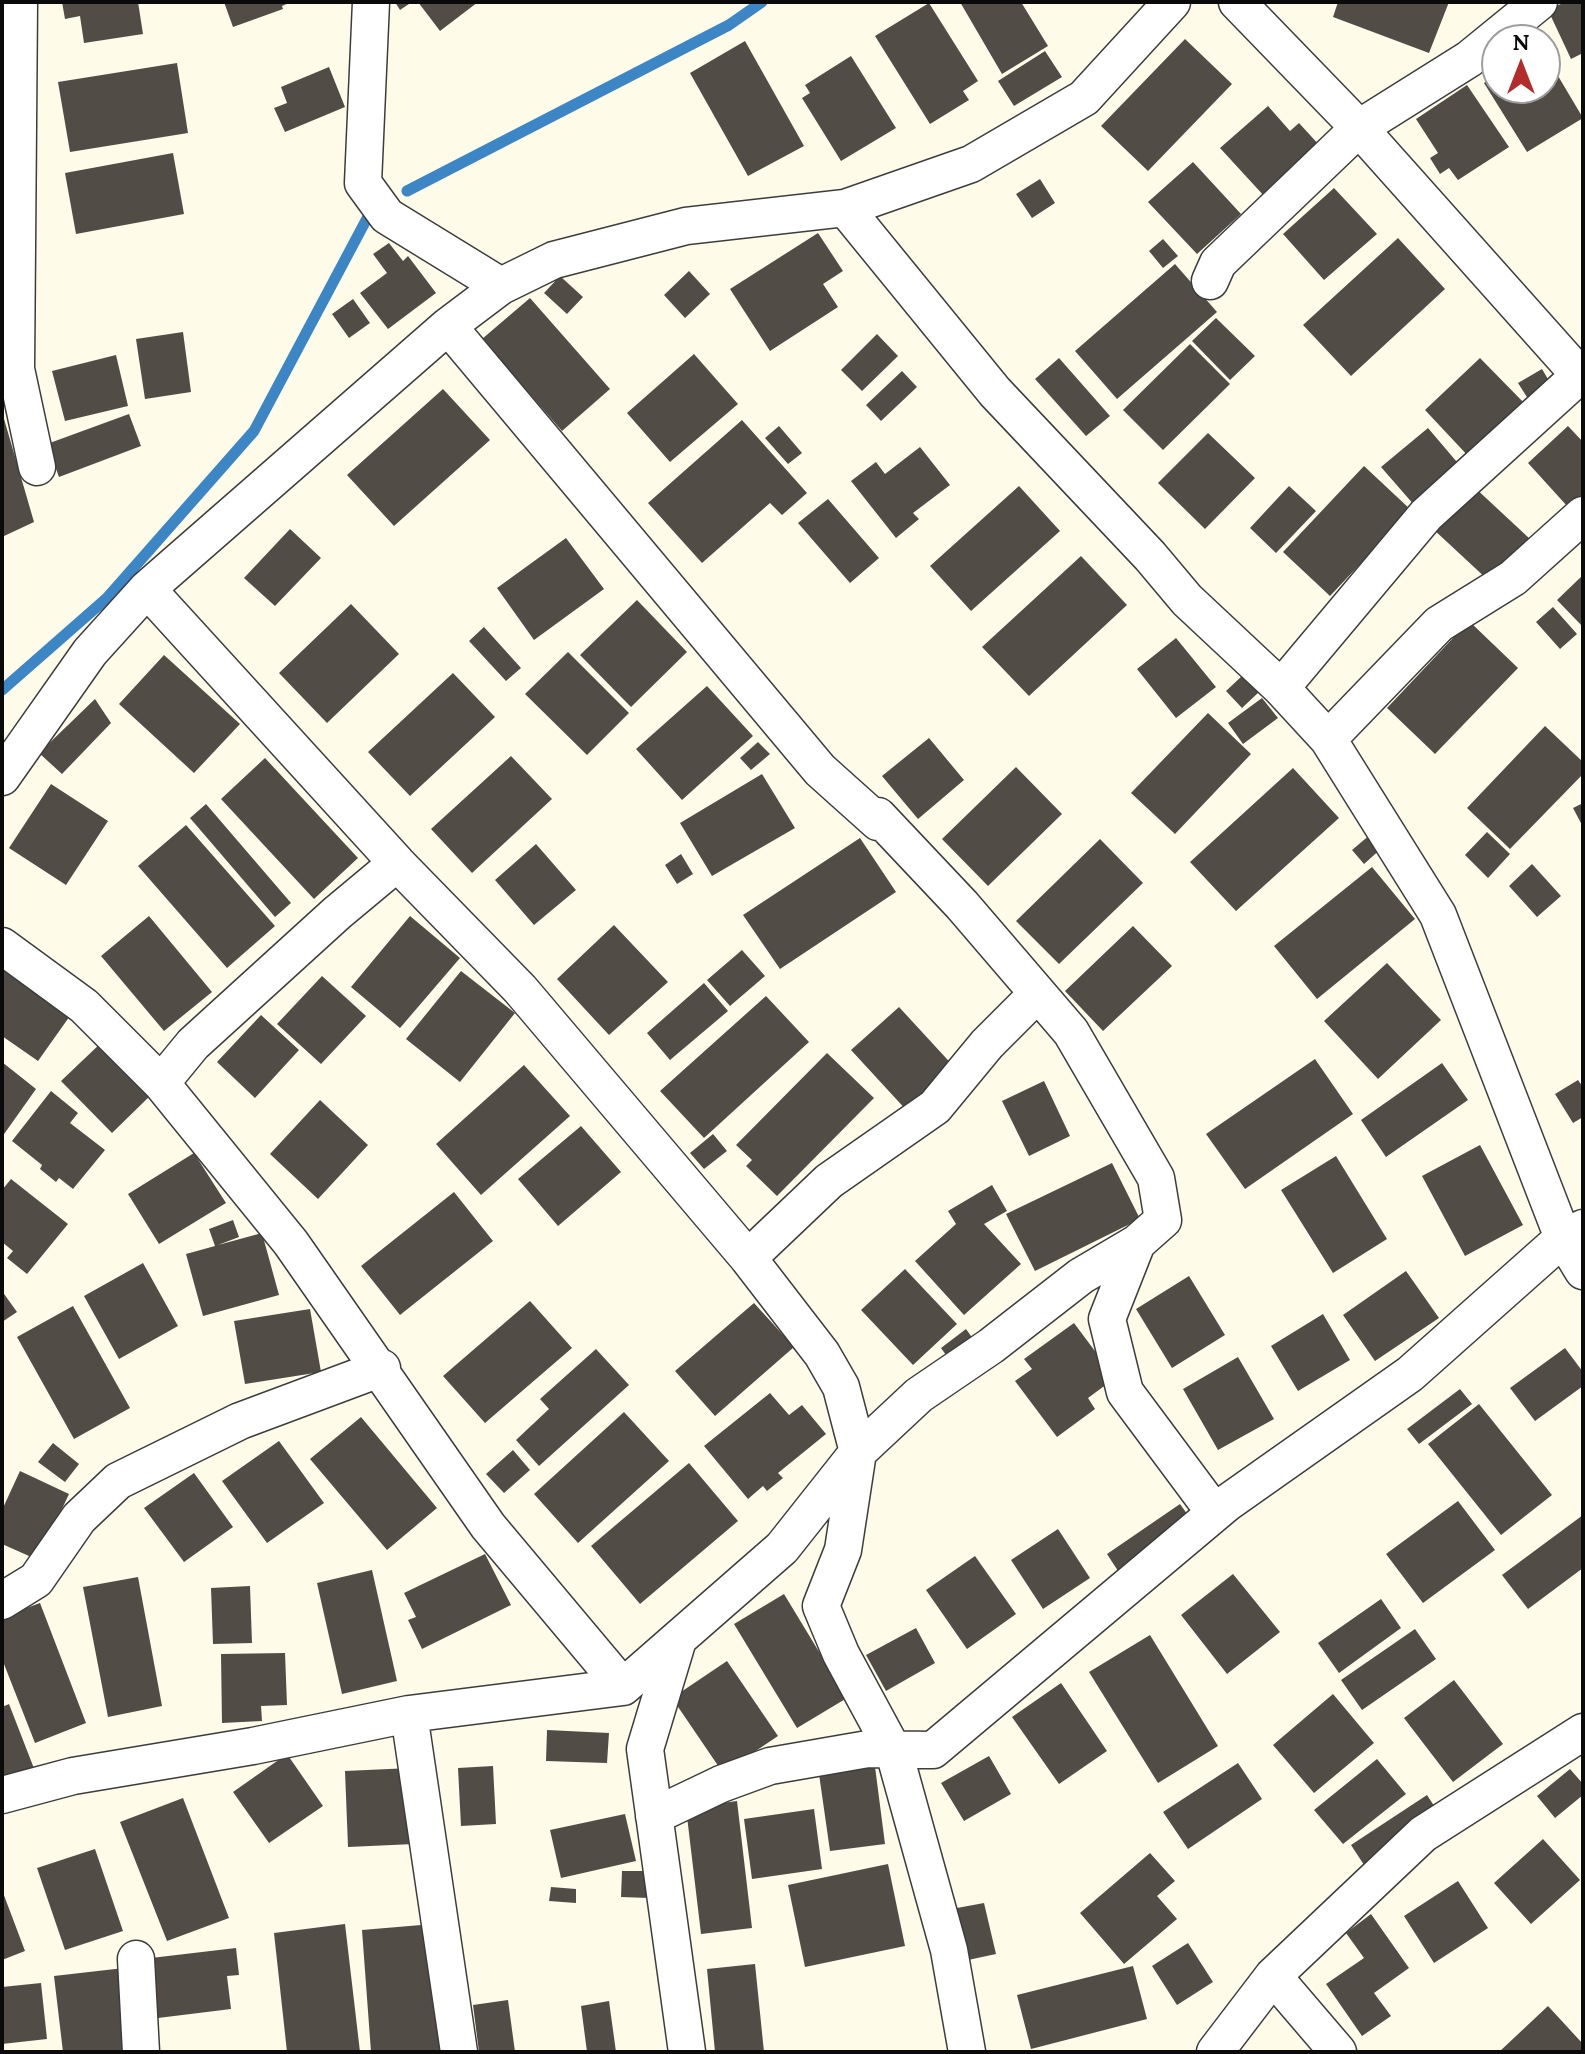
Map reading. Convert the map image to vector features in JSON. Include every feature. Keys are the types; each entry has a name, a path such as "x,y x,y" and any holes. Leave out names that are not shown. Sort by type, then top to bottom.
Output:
{"street":[{"path":"371,2 363,183 387,216 501,286"},
{"path":"2,777 90,652 147,589 448,326 501,286 554,260 686,226 845,208 971,164 1084,98 1172,2"},
{"path":"1237,2 1359,128 1581,377 1426,515 1281,688"},
{"path":"1210,281 1218,263 1359,128 1469,59 1539,2"},
{"path":"13,21 16,369 37,467"},
{"path":"845,208 1024,424 1150,556 1187,600 1281,688 1328,739 1438,915 1573,1233 1583,1271"},
{"path":"2,1795 73,1776 253,1746 409,1714 623,1687 677,1643 782,1548 858,1452 919,1395 991,1346 1081,1276 1137,1243 1163,1220 1156,1178 1071,1032 962,905 878,816 878,822 820,770 448,326"},
{"path":"1328,739 1439,624 1513,578 1583,515"},
{"path":"147,589 397,863 520,989 748,1258 822,1354 841,1387 858,1452 843,1550 821,1606 841,1654 894,1752 949,1950 967,2052"},
{"path":"161,1083 193,1044 337,913 397,863"},
{"path":"2,946 84,1006 161,1083 291,1243 382,1368 488,1526 623,1687"},
{"path":"748,1258 829,1181 935,1107 987,1044 1037,994"},
{"path":"654,1816 721,1784 770,1766 868,1749 894,1752 933,1750 1215,1513 1410,1374 1573,1233"},
{"path":"1137,1243 1107,1319 1125,1392 1215,1513"},
{"path":"2,1601 36,1580 79,1518 118,1481 240,1421 382,1368"},
{"path":"677,1643 645,1749 687,2052"},
{"path":"409,1714 459,2052"},
{"path":"1215,2052 1273,1976 1423,1834 1583,1732"},
{"path":"136,1959 141,2052"},
{"path":"1273,1976 1338,2052"}],"building":[{"path":"62,2 138,2 143,34 84,43 80,16 65,19"},
{"path":"224,2 291,2 282,6 283,9 233,27"},
{"path":"395,2 412,2 400,10"},
{"path":"418,2 478,2 440,31"},
{"path":"960,2 1021,2 1048,46 1002,74"},
{"path":"1338,2 1449,2 1429,53 1333,17"},
{"path":"1565,2 1583,2 1583,53 1571,59 1561,38 1561,24 1555,24 1548,10"},
{"path":"929,3 978,81 963,91 969,100 930,124 875,36"},
{"path":"1185,39 1232,84 1148,171 1101,126"},
{"path":"745,41 804,146 748,176 690,73"},
{"path":"1045,51 1062,77 1014,106 998,81"},
{"path":"851,56 896,128 841,161 802,98 810,93 805,85"},
{"path":"177,63 188,133 70,152 58,82"},
{"path":"329,67 345,107 285,132 274,108 287,103 281,87"},
{"path":"1561,81 1583,118 1527,152 1497,104 1561,104"},
{"path":"1467,85 1509,147 1458,180 1449,168 1440,174 1430,158 1438,153 1416,119"},
{"path":"1268,106 1290,131 1299,123 1321,147 1265,197 1220,148"},
{"path":"173,153 184,214 76,234 65,173"},
{"path":"1193,162 1241,214 1197,254 1148,202"},
{"path":"1040,179 1055,203 1032,218 1016,194"},
{"path":"1334,188 1377,234 1324,280 1283,234"},
{"path":"818,233 843,271 823,284 838,307 770,351 730,289"},
{"path":"1398,238 1445,289 1351,376 1303,325"},
{"path":"1163,239 1178,256 1163,268 1149,251"},
{"path":"389,243 403,261 408,256 436,293 388,329 360,293 387,273 373,254"},
{"path":"1175,264 1217,312 1117,399 1075,351"},
{"path":"689,271 710,294 685,318 664,295"},
{"path":"560,276 583,297 567,314 544,293"},
{"path":"530,298 610,389 562,431 482,339"},
{"path":"353,299 370,323 349,338 332,314"},
{"path":"1216,318 1255,356 1230,380 1192,341"},
{"path":"183,332 191,392 145,399 136,339"},
{"path":"877,334 898,356 862,391 841,370"},
{"path":"1190,344 1230,384 1163,450 1123,410"},
{"path":"694,354 738,404 670,462 627,413"},
{"path":"116,355 128,406 65,421 52,371"},
{"path":"1059,358 1110,416 1086,436 1035,379"},
{"path":"1480,358 1526,405 1470,458 1425,410"},
{"path":"1542,369 1555,391 1532,405 1518,383"},
{"path":"902,371 917,387 881,421 866,405"},
{"path":"443,389 490,440 394,526 347,475"},
{"path":"2,412 34,522 2,537"},
{"path":"129,414 141,446 59,477 47,444"},
{"path":"742,420 807,493 782,515 770,503 702,563 648,503"},
{"path":"779,426 802,453 788,464 765,438"},
{"path":"1568,426 1583,442 1583,494 1568,507 1528,463"},
{"path":"1428,428 1462,468 1415,506 1381,467"},
{"path":"1208,433 1255,478 1205,529 1158,483"},
{"path":"920,447 950,485 913,513 919,519 896,538 851,481 876,462 885,474"},
{"path":"1364,466 1411,510 1330,596 1283,552"},
{"path":"1472,485 1530,539 1489,581 1432,528"},
{"path":"1019,486 1060,531 971,611 930,566"},
{"path":"1289,486 1316,511 1276,553 1250,528"},
{"path":"828,499 879,558 850,583 798,523"},
{"path":"290,529 321,558 275,606 244,578"},
{"path":"566,538 604,589 534,640 497,588"},
{"path":"1081,556 1127,605 1029,696 982,647"},
{"path":"1583,575 1583,627 1557,600"},
{"path":"637,600 687,652 631,707 580,655"},
{"path":"351,604 399,654 327,723 279,673"},
{"path":"1553,607 1577,634 1560,649 1536,622"},
{"path":"1469,621 1518,668 1435,754 1387,708"},
{"path":"484,627 521,668 506,681 469,641"},
{"path":"1176,638 1216,687 1176,718 1137,669"},
{"path":"568,652 629,713 587,755 525,694"},
{"path":"164,655 240,724 194,773 119,704"},
{"path":"453,673 495,717 410,796 368,752"},
{"path":"1243,675 1259,692 1242,708 1226,691"},
{"path":"707,686 753,736 682,800 636,749"},
{"path":"1262,698 1278,718 1243,744 1228,723"},
{"path":"95,699 111,723 62,774 39,753"},
{"path":"1208,713 1251,754 1175,834 1131,793"},
{"path":"1545,726 1583,762 1583,774 1510,849 1467,808"},
{"path":"929,738 964,780 918,819 882,776"},
{"path":"758,742 770,754 751,770 740,758"},
{"path":"511,756 552,799 472,873 431,829"},
{"path":"265,758 358,858 314,899 221,799"},
{"path":"1016,767 1062,814 988,886 942,839"},
{"path":"1293,768 1339,818 1236,911 1190,862"},
{"path":"762,774 795,828 712,876 680,823"},
{"path":"51,784 108,821 66,885 9,848"},
{"path":"1583,803 1583,827 1573,808"},
{"path":"206,804 291,903 275,917 190,818"},
{"path":"186,825 275,926 227,968 138,866"},
{"path":"1487,832 1510,854 1488,878 1465,855"},
{"path":"1371,834 1383,847 1364,864 1352,850"},
{"path":"860,838 896,892 780,969 743,915"},
{"path":"1100,839 1143,883 1059,964 1016,921"},
{"path":"536,844 576,890 534,925 495,880"},
{"path":"681,854 693,874 677,884 665,865"},
{"path":"1532,864 1561,896 1537,917 1509,886"},
{"path":"1372,867 1415,919 1317,999 1274,946"},
{"path":"149,916 212,992 164,1031 101,956"},
{"path":"410,916 460,958 400,1028 351,987"},
{"path":"614,925 668,982 609,1035 557,979"},
{"path":"1133,926 1172,966 1103,1031 1065,991"},
{"path":"742,950 765,976 730,1006 707,980"},
{"path":"2,955 77,1006 38,1061 2,1036"},
{"path":"1387,963 1441,1020 1378,1079 1324,1021"},
{"path":"461,971 515,1013 460,1082 406,1039"},
{"path":"322,976 366,1016 321,1064 277,1024"},
{"path":"704,983 728,1011 670,1060 647,1033"},
{"path":"766,996 809,1042 704,1138 660,1091"},
{"path":"899,1007 957,1070 909,1113 851,1050"},
{"path":"261,1015 299,1050 255,1098 217,1062"},
{"path":"103,1041 154,1092 112,1133 61,1081"},
{"path":"827,1053 874,1098 777,1196 746,1166 752,1160 736,1145"},
{"path":"1315,1059 1353,1114 1245,1189 1206,1134"},
{"path":"2,1062 36,1089 2,1137"},
{"path":"1442,1063 1468,1100 1386,1157 1361,1120"},
{"path":"524,1065 570,1116 481,1195 436,1144"},
{"path":"1578,1080 1583,1087 1583,1117 1573,1123 1555,1094"},
{"path":"1044,1081 1070,1136 1029,1156 1002,1101"},
{"path":"51,1091 78,1113 70,1123 105,1150 73,1189 59,1178 56,1182 40,1169 42,1165 12,1141"},
{"path":"320,1100 368,1145 318,1199 270,1154"},
{"path":"581,1126 621,1172 558,1226 518,1179"},
{"path":"713,1134 727,1151 704,1169 690,1153"},
{"path":"1480,1145 1523,1225 1465,1256 1422,1176"},
{"path":"194,1153 226,1203 159,1244 128,1194"},
{"path":"1336,1156 1387,1239 1333,1273 1281,1190"},
{"path":"1112,1163 1140,1219 1035,1271 1006,1214"},
{"path":"11,1179 68,1224 27,1274 7,1258 13,1251 2,1242 2,1190"},
{"path":"992,1185 1007,1211 984,1224 1021,1264 964,1315 915,1261 956,1224 948,1211"},
{"path":"454,1192 493,1241 400,1315 361,1266"},
{"path":"233,1220 239,1237 218,1245 262,1233 279,1295 203,1316 186,1254 215,1246 209,1229"},
{"path":"143,1263 178,1326 119,1359 84,1296"},
{"path":"905,1269 957,1324 913,1365 861,1310"},
{"path":"1406,1271 1439,1318 1375,1361 1343,1315"},
{"path":"1189,1276 1225,1335 1172,1368 1136,1309"},
{"path":"2,1291 17,1312 2,1322"},
{"path":"530,1301 572,1348 485,1423 443,1376"},
{"path":"754,1303 794,1347 715,1416 675,1371"},
{"path":"73,1306 130,1408 74,1439 17,1337"},
{"path":"310,1309 321,1372 245,1384 234,1321"},
{"path":"1323,1314 1350,1360 1298,1391 1271,1346"},
{"path":"1074,1323 1115,1378 1088,1398 1095,1409 1057,1437 1015,1381 1032,1369 1024,1359"},
{"path":"966,1329 976,1343 951,1362 941,1348"},
{"path":"1565,1348 1583,1372 1583,1386 1535,1421 1510,1388"},
{"path":"596,1349 629,1385 539,1466 516,1440 549,1409 540,1399"},
{"path":"1238,1357 1274,1419 1218,1450 1183,1389"},
{"path":"1460,1389 1472,1404 1419,1444 1407,1429"},
{"path":"770,1393 789,1415 802,1405 826,1434 778,1473 783,1478 767,1491 763,1486 748,1499 704,1446"},
{"path":"1479,1404 1552,1495 1501,1535 1428,1444"},
{"path":"624,1412 669,1461 578,1543 534,1494"},
{"path":"361,1417 437,1508 387,1550 310,1459"},
{"path":"279,1441 324,1503 267,1543 222,1481"},
{"path":"53,1443 79,1464 65,1482 38,1462"},
{"path":"513,1450 530,1470 504,1493 486,1474"},
{"path":"689,1463 738,1521 640,1604 591,1546"},
{"path":"20,1471 69,1494 38,1560 2,1544 2,1510"},
{"path":"194,1473 233,1527 184,1562 144,1508"},
{"path":"1458,1501 1495,1550 1423,1603 1386,1554"},
{"path":"1180,1504 1195,1525 1120,1574 1107,1554"},
{"path":"1583,1515 1583,1568 1528,1609 1502,1575"},
{"path":"1058,1529 1090,1578 1043,1609 1011,1560"},
{"path":"485,1554 511,1605 422,1649 408,1620 416,1617 404,1593"},
{"path":"975,1556 1016,1614 967,1649 926,1590"},
{"path":"372,1570 397,1681 342,1694 317,1583"},
{"path":"1233,1574 1280,1632 1227,1674 1181,1615"},
{"path":"138,1577 162,1706 108,1717 83,1587"},
{"path":"250,1586 252,1643 213,1644 211,1588"},
{"path":"784,1594 847,1698 797,1728 734,1624"},
{"path":"1381,1599 1401,1628 1339,1673 1318,1643"},
{"path":"40,1603 86,1723 35,1743 2,1659 2,1617"},
{"path":"916,1628 935,1663 886,1691 866,1655"},
{"path":"1415,1629 1436,1659 1362,1710 1341,1680"},
{"path":"1150,1635 1218,1746 1158,1783 1089,1672"},
{"path":"285,1653 287,1705 261,1706 262,1721 222,1723 221,1654"},
{"path":"727,1661 778,1736 723,1773 672,1698"},
{"path":"1454,1680 1503,1744 1453,1782 1404,1718"},
{"path":"1061,1683 1107,1751 1059,1784 1012,1717"},
{"path":"1333,1694 1374,1743 1314,1793 1273,1745"},
{"path":"9,1704 35,1771 2,1785 2,1707"},
{"path":"547,1730 609,1733 607,1763 546,1761"},
{"path":"287,1754 323,1806 269,1843 233,1792"},
{"path":"989,1756 1011,1794 964,1821 941,1783"},
{"path":"874,1759 885,1844 830,1851 818,1767"},
{"path":"1377,1759 1406,1794 1343,1844 1314,1810"},
{"path":"1238,1763 1262,1799 1188,1849 1163,1812"},
{"path":"493,1766 496,1824 461,1826 458,1768"},
{"path":"411,1768 414,1844 348,1847 345,1771"},
{"path":"1570,1769 1583,1784 1583,1795 1555,1818 1537,1796"},
{"path":"1427,1795 1444,1821 1368,1871 1351,1845"},
{"path":"183,1798 229,1918 167,1941 120,1822"},
{"path":"737,1801 752,1928 701,1934 686,1808"},
{"path":"814,1809 822,1869 752,1879 744,1819"},
{"path":"625,1814 636,1861 561,1878 550,1830"},
{"path":"1543,1839 1580,1880 1531,1924 1494,1883"},
{"path":"95,1849 123,1931 65,1950 37,1868"},
{"path":"1150,1853 1175,1881 1157,1896 1177,1919 1124,1964 1080,1913"},
{"path":"888,1864 905,1946 805,1967 788,1885"},
{"path":"622,1871 650,1871 649,1898 621,1897"},
{"path":"1458,1881 1488,1928 1434,1963 1404,1916"},
{"path":"551,1887 576,1889 576,1903 549,1901"},
{"path":"2,1890 25,1951 2,1960"},
{"path":"984,1903 996,1954 968,1960 957,1908"},
{"path":"1371,1914 1409,1968 1374,1993 1391,2016 1362,2036 1326,1984 1364,1958 1346,1933"},
{"path":"345,1924 360,2052 287,2052 274,1933"},
{"path":"433,1924 444,2052 371,2052 362,1930"},
{"path":"1188,1943 1213,1982 1177,2005 1152,1966"},
{"path":"236,1948 239,1975 227,1976 231,2009 158,2018 151,1958"},
{"path":"755,1964 764,2052 715,2052 707,1969"},
{"path":"1133,1966 1147,2019 1031,2049 1017,1995"},
{"path":"124,1968 135,2052 63,2052 54,1976"},
{"path":"41,1983 47,2039 2,2044 2,1987"},
{"path":"508,2000 515,2052 479,2052 473,2005"},
{"path":"609,2001 616,2052 587,2052 581,2006"},
{"path":"1548,2006 1583,2044 1583,2052 1499,2052"}],"waterway":[{"path":"407,191 729,25 762,2"},
{"path":"2,690 107,598 254,431 372,209"}]}
